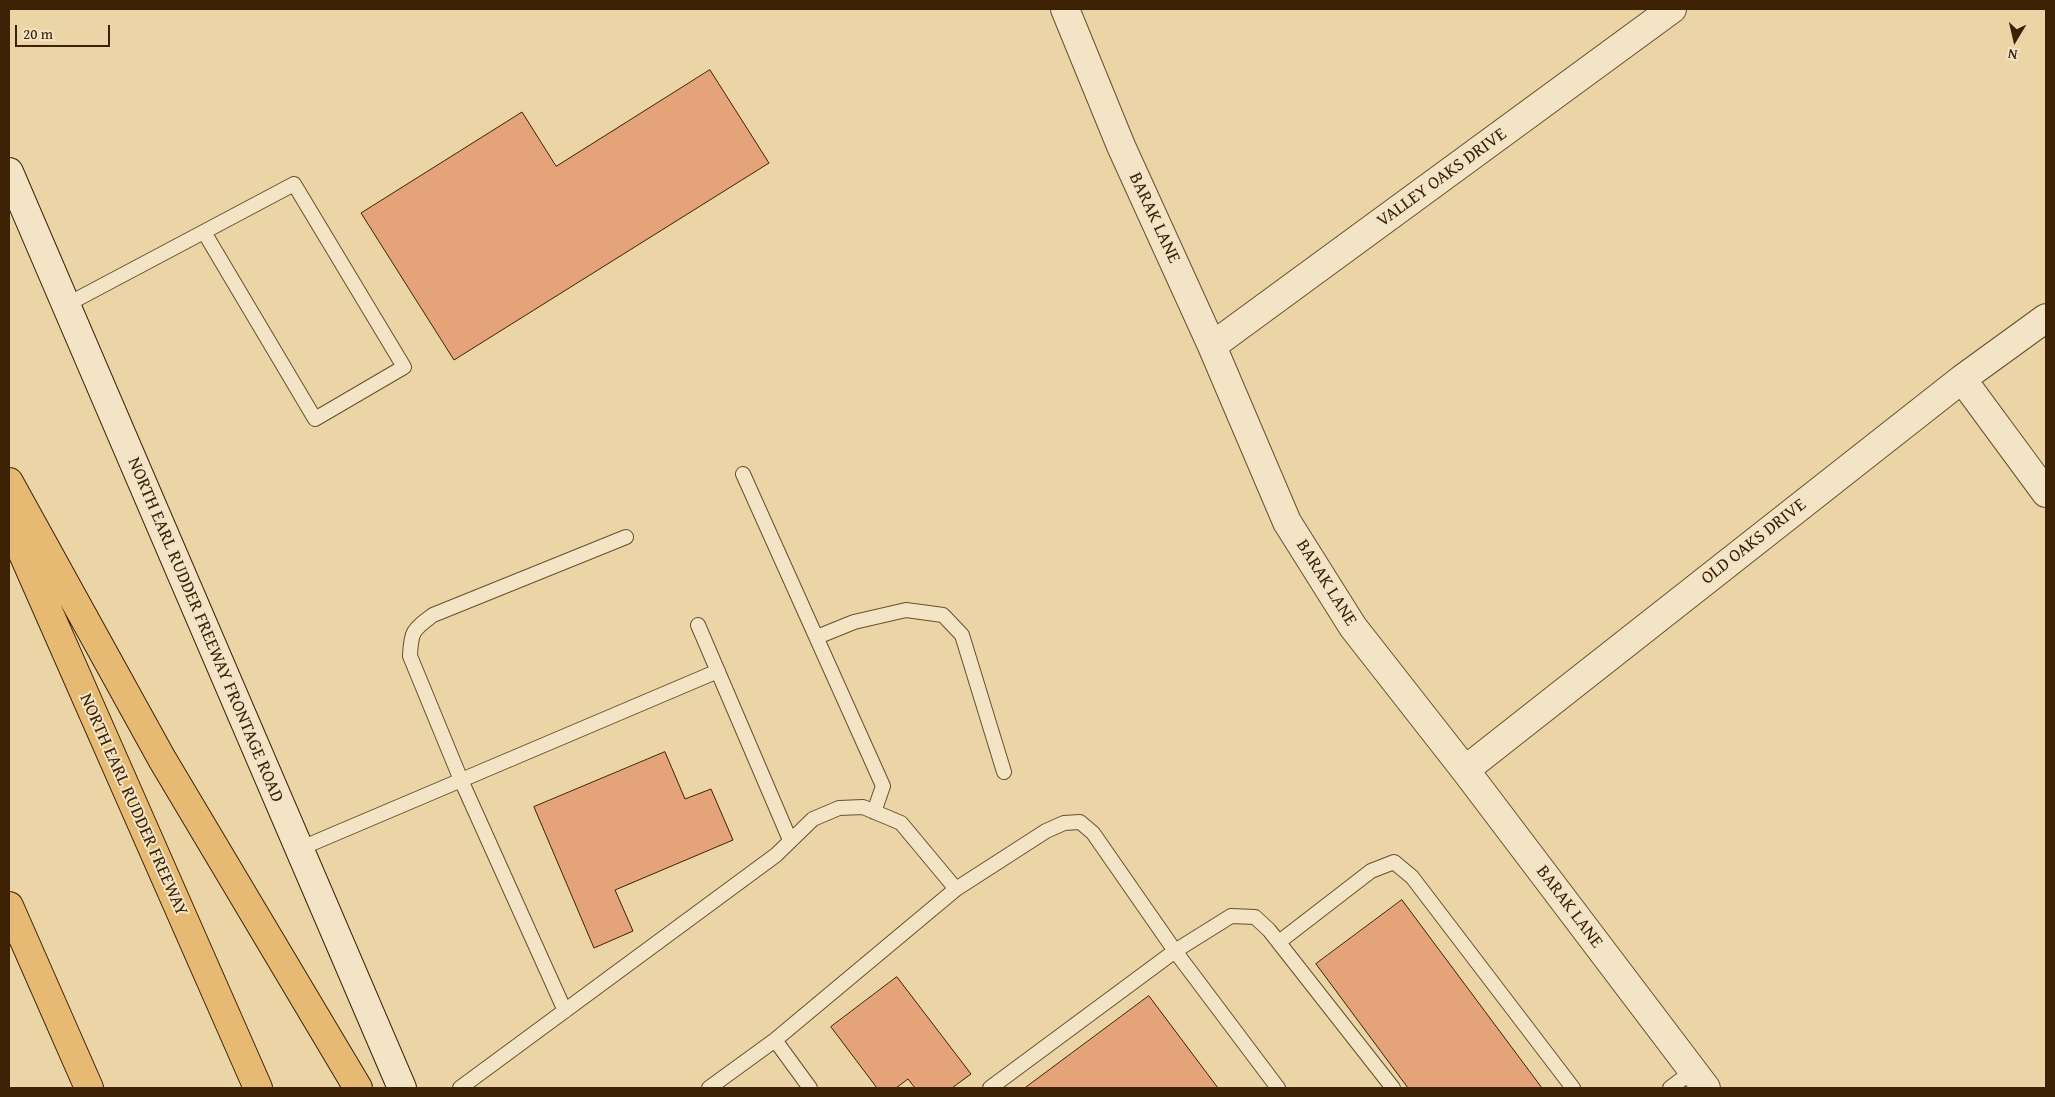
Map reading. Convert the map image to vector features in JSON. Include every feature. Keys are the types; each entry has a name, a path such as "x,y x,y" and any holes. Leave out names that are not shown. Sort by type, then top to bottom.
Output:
{"highway":[{"path":"9,482 162,758 358,1088"},
{"name":"NORTH EARL RUDDER FREEWAY","path":"9,522 258,1088"},
{"path":"9,906 89,1088"}],"street":[{"name":"BARAK LANE","path":"1065,9 1121,146 1212,346 1287,522 1353,627 1465,770 1700,1080"},
{"name":"VALLEY OAKS DRIVE","path":"1212,346 1672,9"},
{"name":"NORTH EARL RUDDER FREEWAY FRONTAGE ROAD","path":"9,172 402,1088"},
{"name":"OLD OAKS DRIVE","path":"1465,770 1962,379 2046,318"},
{"path":"1962,379 2046,493"}],"lane":[{"path":"66,305 294,184 404,367 315,419 204,232"},
{"path":"743,474 883,786 874,812"},
{"path":"565,1011 461,780 410,656 414,630 433,615 626,537"},
{"path":"817,637 854,622 906,610 943,615 962,636 1004,772"},
{"path":"698,625 790,840"},
{"path":"299,848 718,671"},
{"path":"460,1088 768,861 813,819 839,808 863,807 901,823 956,888"},
{"path":"709,1088 776,1040 956,888 1046,831 1064,823 1080,822 1093,833 1175,951 1278,1088"},
{"path":"1279,942 1371,871 1394,862 1412,877 1573,1088"},
{"path":"990,1088 1175,951 1231,916 1255,917 1279,942 1393,1088"},
{"path":"776,1040 810,1088"},
{"path":"1670,1088 1700,1080"}],"building":[{"path":"710,70 769,163 454,360 361,213 522,112 556,166"},
{"path":"665,752 685,799 711,789 733,840 615,890 633,931 594,948 534,807"},
{"path":"1402,900 1542,1088 1408,1088 1316,964"},
{"path":"897,977 971,1074 952,1088 915,1088 908,1079 896,1088 877,1088 831,1027"},
{"path":"1149,996 1218,1088 1025,1088"}]}
